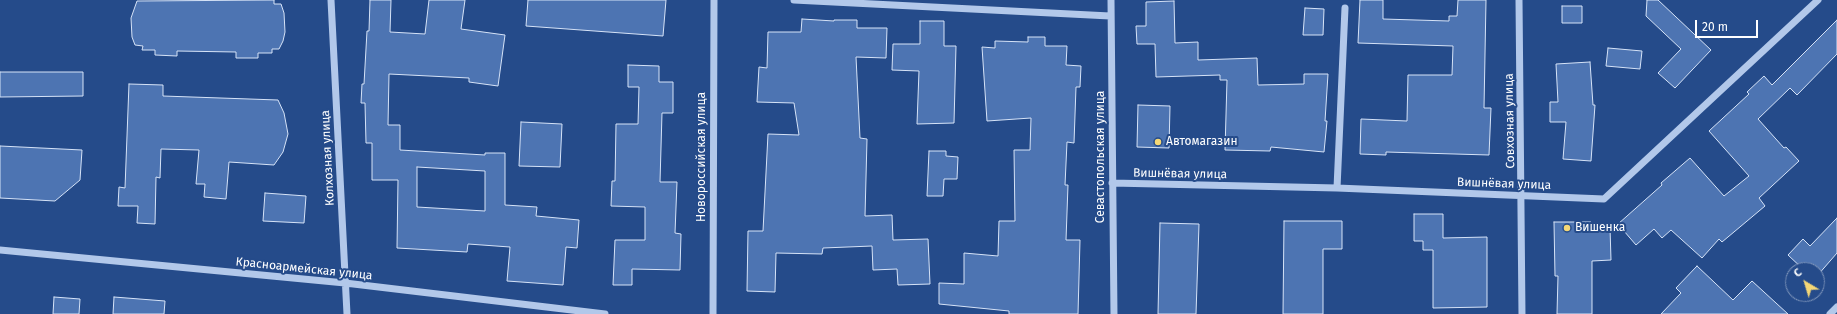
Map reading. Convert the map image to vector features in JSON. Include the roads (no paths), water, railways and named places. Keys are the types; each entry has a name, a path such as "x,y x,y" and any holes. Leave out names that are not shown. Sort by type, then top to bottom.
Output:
{"street":[{"name":"Колхозная улица","path":"331,0 347,314"},
{"name":"Новороссийская улица","path":"713,314 714,0"},
{"path":"794,0 1110,16"},
{"name":"Севастопольская улица","path":"1110,0 1114,314"},
{"name":"Совхозная улица","path":"1519,0 1522,314"},
{"name":"Вишнёвая улица","path":"1112,183 1338,188 1604,199 1818,0"},
{"path":"1338,188 1345,8"},
{"name":"Красноармейская улица","path":"0,250 345,283 605,314"},
{"path":"1830,314 1837,307"}],"place":[{"name":"Автомагазин","path":"1158,142"},
{"name":"Вишенка","path":"1567,228"}]}
